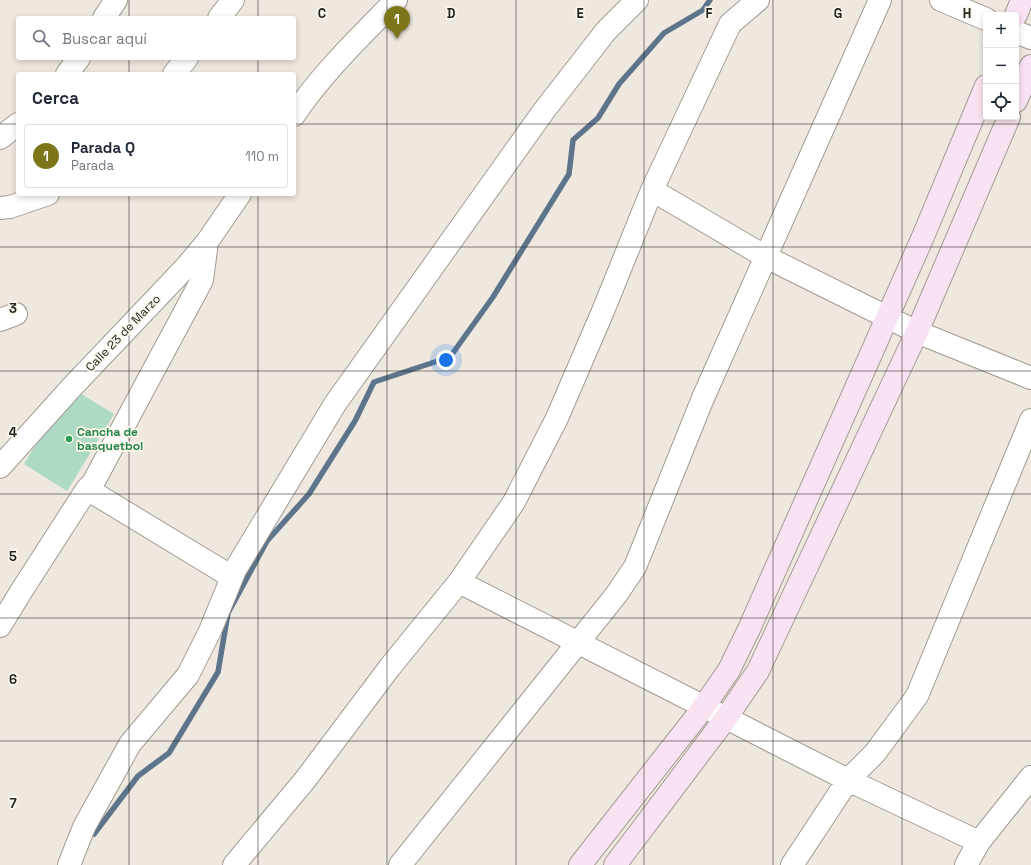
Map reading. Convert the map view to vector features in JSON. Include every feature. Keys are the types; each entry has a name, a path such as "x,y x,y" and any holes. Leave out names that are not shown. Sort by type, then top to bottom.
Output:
{"main road":[{"path":"1017,12 1022,0"},
{"path":"1019,94 1031,66"},
{"path":"580,865 704,707 729,670 749,630 922,239 983,93"},
{"path":"615,865 726,718 758,671 917,332 1008,120"}],"street":[{"path":"105,16 116,0"},
{"path":"221,16 233,0"},
{"path":"296,112 309,93 340,58 396,0"},
{"path":"69,865 84,827 130,744 188,675 210,631 235,570 335,404 544,112 606,31 637,0"},
{"path":"234,865 305,780 390,667 459,582 514,502 557,418 603,311 652,190 730,24 758,0"},
{"path":"400,865 616,595 635,567 703,398 766,257 804,167 880,0"},
{"path":"941,0 983,18"},
{"path":"1019,33 1031,38"},
{"path":"68,72 78,60"},
{"path":"176,72 185,60"},
{"path":"0,138 16,126"},
{"path":"652,190 766,257 917,332 1031,378"},
{"path":"0,208 10,207 42,196"},
{"name":"Calle 23 de Marzo","path":"0,467 71,388 186,267 207,242 239,196"},
{"path":"0,626 87,489 93,483 202,280 207,242"},
{"path":"792,865 848,780 875,753 917,696 1031,420"},
{"path":"87,489 232,577"},
{"path":"459,582 848,780 979,842"},
{"path":"966,865 979,842 1031,777"}],"green space":[{"name":"Cancha de basquetbol","path":"71,388 114,414 67,491 24,464"}],"waterway":[{"path":"94,834 138,776 169,753 218,672 228,613 267,541 309,494 355,421 374,382 450,357 493,297 569,174 573,140 598,118 619,84 664,33 703,10 710,0"}],"place":[{"name":"Parada Q","path":"397,39"},
{"name":"Cancha de basquetbol","path":"69,439"}]}
